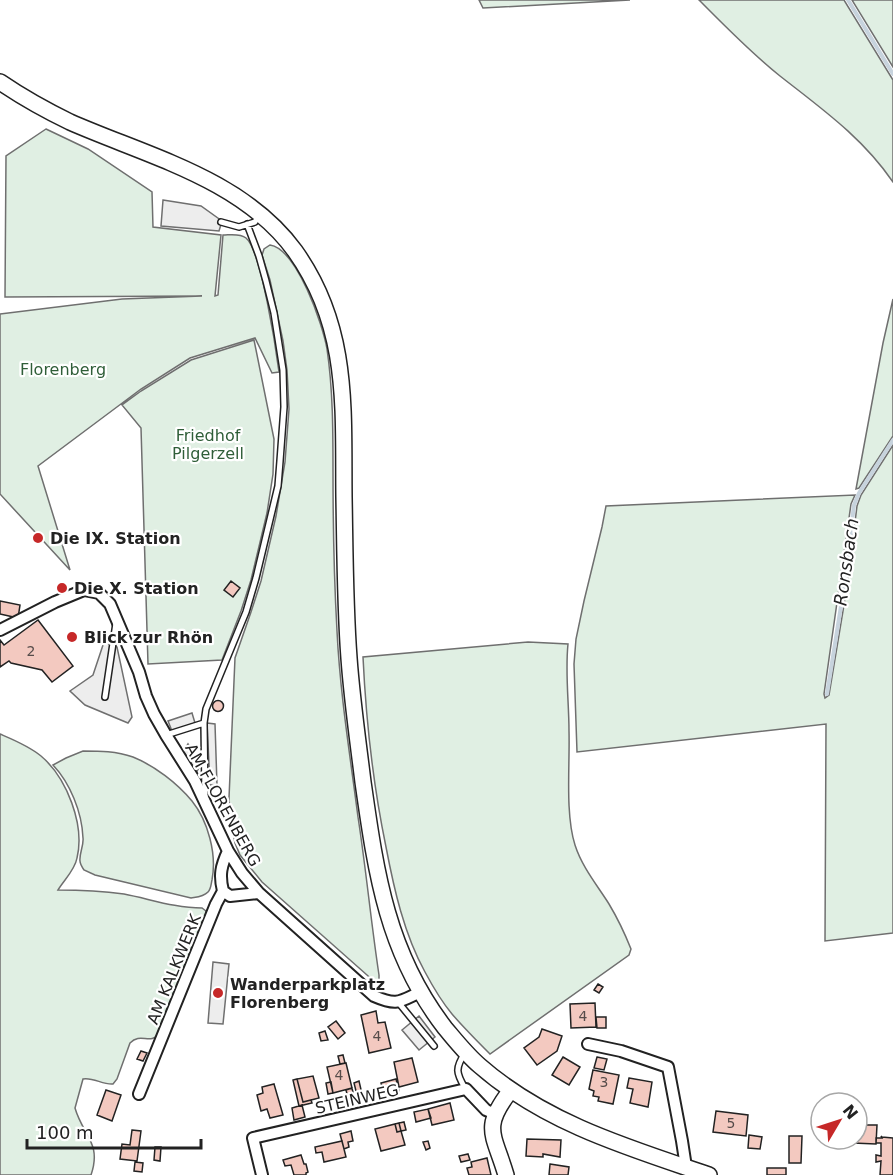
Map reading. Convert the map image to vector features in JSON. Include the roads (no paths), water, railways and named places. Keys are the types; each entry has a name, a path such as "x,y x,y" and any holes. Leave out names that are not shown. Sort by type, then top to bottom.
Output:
{"street":[{"path":"0,82 67,120 204,179 235,196 281,234 302,262 324,302 340,369 343,407 347,632 357,733 370,830 381,889 402,956 433,1012 477,1064 511,1090 572,1125 691,1171 709,1175"},
{"name":"AM FLORENBERG","path":"1,629 84,590 99,593 110,604 154,714 195,781 228,851 242,873 259,893 374,996 389,1002 398,1002"},
{"path":"228,851 220,877 223,891 230,896 259,893"},
{"name":"AM KALKWERK","path":"139,1094 223,891"},
{"path":"398,1002 420,992"},
{"path":"588,1044 621,1051 668,1067 680,1130 691,1171"},
{"path":"466,1089 486,1110 495,1114"},
{"name":"STEINWEG","path":"262,1175 253,1138 466,1089"},
{"path":"506,1175 492,1129 500,1103 511,1090"}],"lane":[{"path":"221,222 239,227 255,222 259,214"},
{"path":"205,800 204,723 206,709 246,612 256,578 278,486 284,407 283,370 274,313 259,256 247,224"},
{"path":"105,697 116,618"},
{"path":"166,735 204,723"},
{"path":"398,1002 434,1046"},
{"path":"466,1052 457,1069 459,1078 466,1089"}],"waterway":[{"name":"Ronsbach","path":"848,0 893,74"},
{"name":"Ronsbach","path":"827,694 854,505 859,493 893,440"}],"place":[{"name":"Die IX. Station","path":"38,538"},
{"name":"Die X. Station","path":"62,588"},
{"name":"Blick zur Rhön","path":"72,637"},
{"name":"Wanderparkplatz Florenberg","path":"218,993"}],"park label":[{"name":"Florenberg","path":"63,369"},
{"name":"Friedhof Pilgerzell","path":"208,444"}]}
